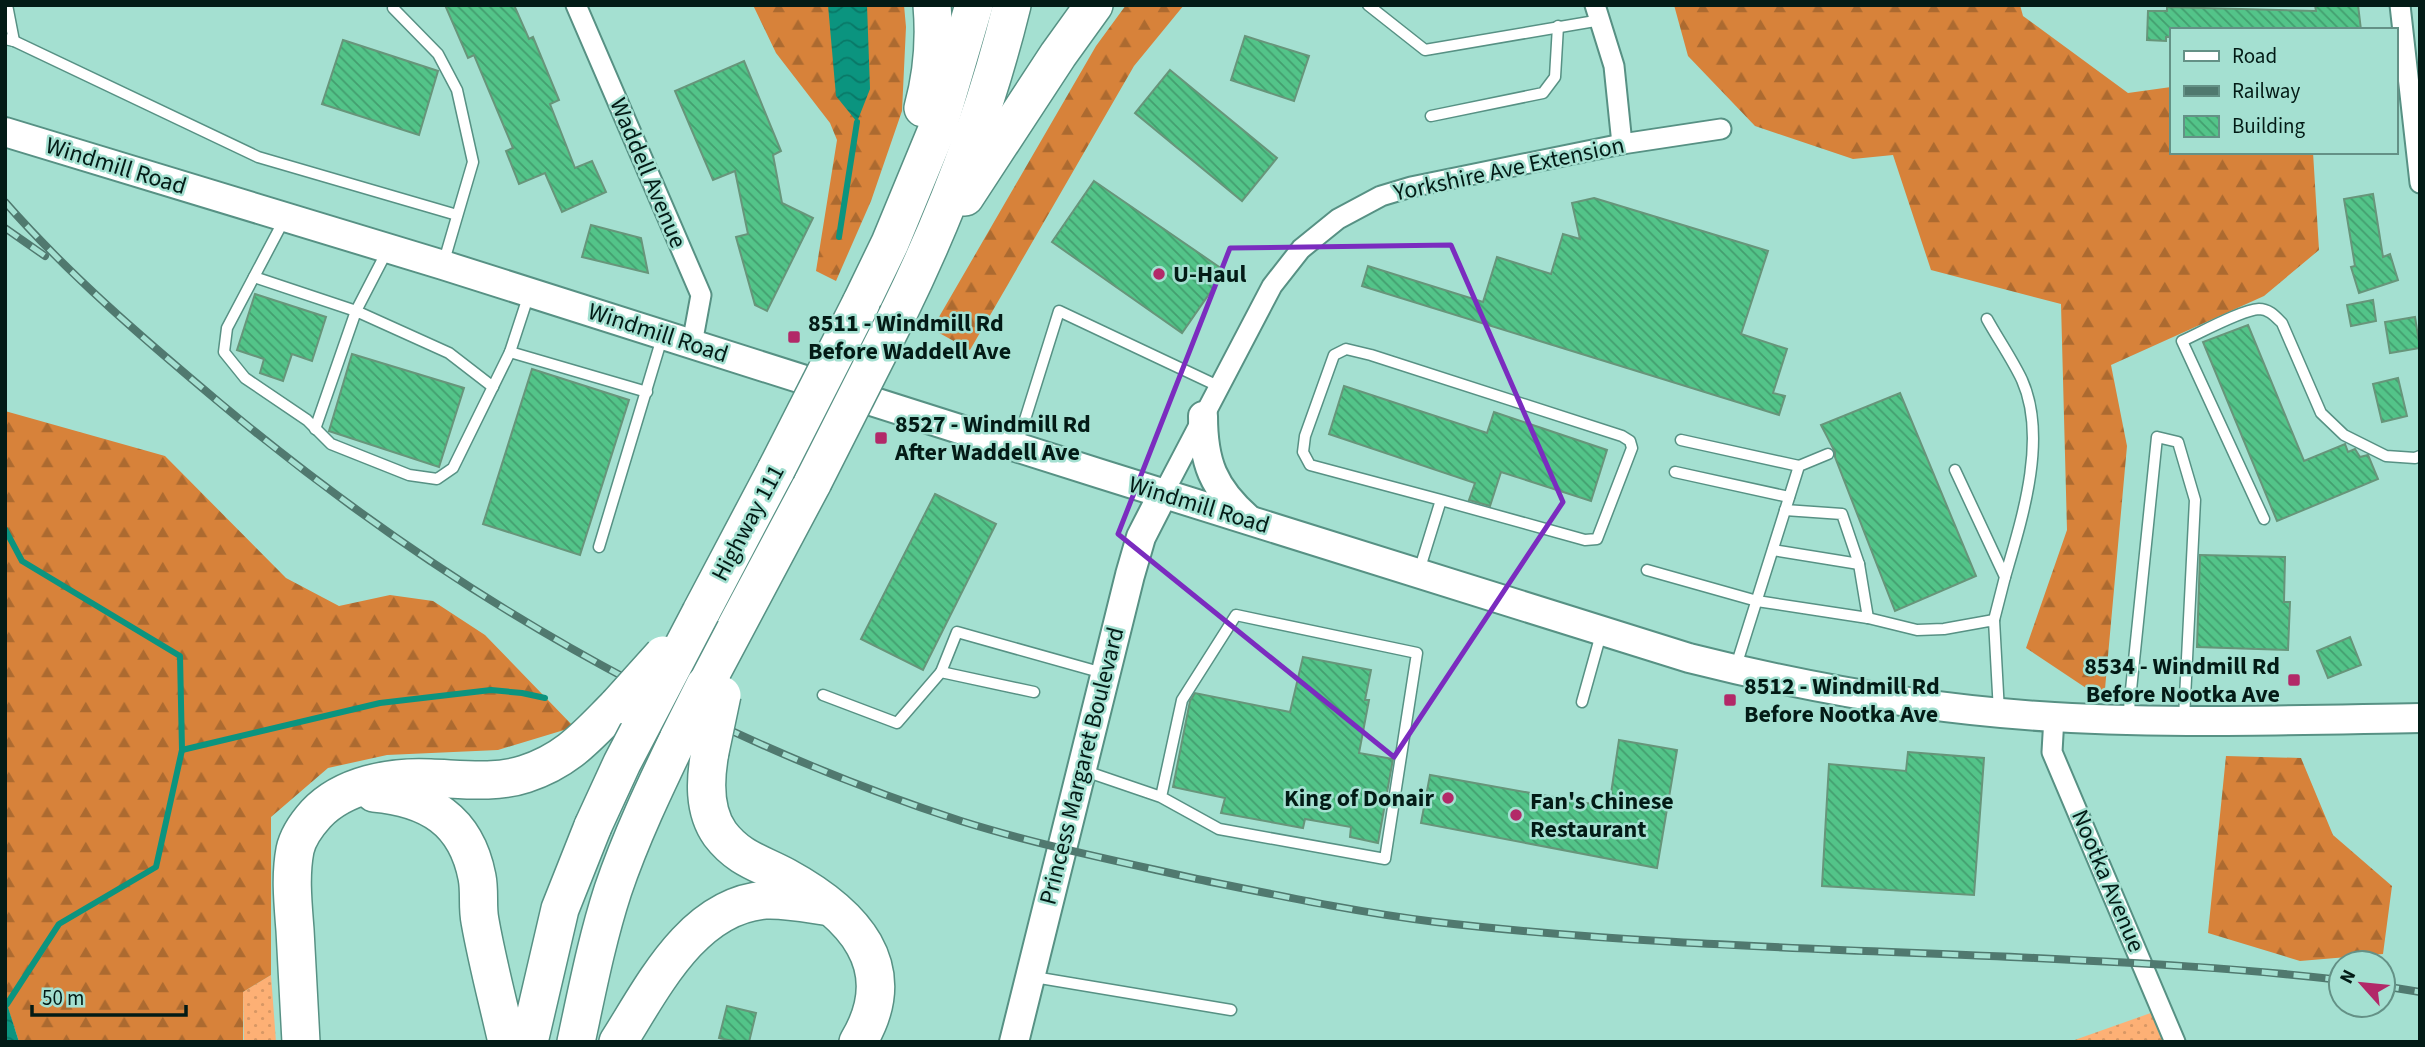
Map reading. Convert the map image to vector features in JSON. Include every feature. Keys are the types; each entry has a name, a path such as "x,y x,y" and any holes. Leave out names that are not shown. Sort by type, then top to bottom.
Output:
{"highway":[{"path":"890,243 929,88 934,27 932,5"},
{"name":"Highway 111","path":"529,1042 560,909 593,826 628,751 776,470 890,243 938,127 974,5"},
{"name":"Highway 111","path":"576,1042 612,892 632,840 694,744 738,625 923,263 968,149 1012,5"},
{"path":"923,263 1058,55 1094,5"},
{"path":"301,1042 293,881 295,850 301,834 314,817 329,801 349,790 391,781 425,778 477,780 524,775 573,751 701,612"},
{"path":"694,744 706,772 707,799 711,817 719,832 734,849 754,864 786,877 844,916 859,936 870,957 876,980 876,1002 869,1024 858,1042"},
{"path":"349,790 402,796 428,805 452,823 468,847 477,878 479,919 507,1042"},
{"path":"618,1042 682,947 701,927 719,915 743,904 765,900 831,907"}],"main road":[{"name":"Windmill Road","path":"5,132 389,248 1163,494 1735,670 1868,696 2054,717 2128,720 2420,718"},
{"path":"1203,416 1205,456 1211,472 1229,502 1250,521"},
{"name":"Princess Margaret Boulevard","path":"1014,1042 1141,537 1163,494"}],"street":[{"name":"Waddell Avenue","path":"576,5 701,295 692,344"},
{"path":"2400,5 2420,183"},
{"path":"1598,12 1614,66 1622,144"},
{"name":"Yorkshire Ave Extension","path":"1163,494 1272,286 1301,249 1338,219 1381,196 1411,187 1622,144 1721,129"},
{"name":"Nootka Avenue","path":"2054,717 2052,752 2175,1042"}],"lane":[{"path":"7,5 10,40 258,157 457,215"},
{"path":"1368,5 1425,50 1559,26 1598,12"},
{"path":"393,8 438,54 457,90 473,162 443,265"},
{"path":"1431,116 1543,93 1555,77 1559,26"},
{"path":"286,217 227,328 224,352 245,378 316,429 331,444 409,475 437,479 453,468 510,352 529,292"},
{"path":"316,429 356,311 389,248"},
{"path":"254,277 356,311 449,353 493,387"},
{"path":"2264,519 2182,341 2242,314 2259,309 2273,313 2282,323 2321,413 2344,435 2386,456 2420,456"},
{"path":"1017,446 1059,312 1219,386"},
{"path":"1987,319 2023,382 2033,424 2028,496 1994,620 1999,712"},
{"path":"598,547 664,335"},
{"path":"1346,349 1371,355 1609,432 1630,441 1632,447 1597,539 1585,540 1441,500 1310,465 1303,452 1305,436 1334,355 1346,349"},
{"path":"510,352 647,392"},
{"path":"2128,720 2157,437 2178,442 2195,500 2184,720"},
{"path":"1681,440 1799,466 1828,454"},
{"path":"1735,670 1799,466"},
{"path":"1955,470 2005,577"},
{"path":"1675,472 1789,497"},
{"path":"1418,573 1441,500"},
{"path":"1785,510 1842,514 1859,564 1868,618"},
{"path":"1773,550 1859,564"},
{"path":"1647,570 1757,601 1868,618 1917,630 1944,629 1994,620"},
{"path":"1081,770 1161,797 1219,829 1265,835 1384,859 1417,653 1236,615 1182,700 1161,797"},
{"path":"1582,702 1602,630"},
{"path":"823,695 897,723 941,672 957,632 1105,673"},
{"path":"941,672 1034,692"},
{"path":"1030,976 1231,1010"}],"highlighted area":[{"path":"1451,245 1563,502 1394,757 1118,534 1230,248"}],"shaded area":[{"path":"271,975 276,1042 244,1042 243,992"},
{"path":"2162,1009 2175,1042 2069,1042"}],"green space":[{"path":"753,5 904,5 906,27 902,111 871,201 836,281 816,271 837,140 830,123 776,53"},
{"path":"1126,5 1184,5 1134,66 970,350 932,329 1096,46"},
{"path":"1674,5 2020,5 2023,16 2128,93 2170,87 2170,154 2313,154 2319,250 2264,296 2111,365 2127,446 2104,700 2026,648 2067,530 2061,304 1931,270 1893,155 1853,159 1755,126 1688,56"},
{"path":"5,411 165,456 286,578 339,606 390,595 433,601 485,635 574,727 498,750 387,755 328,768 271,817 271,975 243,992 243,1042 19,1042 5,999"},
{"path":"2226,756 2301,758 2333,835 2392,886 2384,949 2327,949 2327,959 2300,961 2208,933"}],"water":[{"path":"828,5 867,5 870,89 857,122 836,96"},
{"path":"5,999 7,1004 19,1042 5,1042"}],"building":[{"path":"445,5 514,5 529,39 533,37 559,100 550,104 575,168 592,161 606,192 562,212 545,173 519,184 506,151 513,148 474,55 468,58"},
{"path":"2315,5 2358,5 2361,28 2170,28 2170,37 2166,37 2166,41 2147,40 2148,11 2167,11 2167,7 2316,11"},
{"path":"1245,36 1309,56 1294,101 1231,80"},
{"path":"343,40 438,71 419,135 322,104"},
{"path":"744,61 781,151 773,155 782,203 813,218 767,311 755,305 736,237 748,234 735,171 713,180 675,91"},
{"path":"1170,70 1277,158 1242,201 1135,113"},
{"path":"1094,181 1225,271 1182,333 1052,242"},
{"path":"2373,194 2383,257 2390,254 2398,280 2359,293 2351,267 2355,266 2344,199"},
{"path":"1594,198 1768,251 1741,334 1787,349 1773,393 1785,396 1779,415 1362,286 1368,266 1483,302 1497,257 1551,274 1563,234 1580,239 1572,203"},
{"path":"591,225 641,238 648,273 582,257"},
{"path":"255,294 326,317 312,361 292,354 283,381 260,373 264,359 237,350"},
{"path":"2373,300 2376,321 2351,326 2347,305"},
{"path":"2415,317 2420,348 2390,353 2385,322"},
{"path":"2248,325 2304,461 2345,444 2348,452 2355,449 2360,457 2368,455 2378,479 2277,521 2203,342"},
{"path":"352,354 464,388 439,467 329,431"},
{"path":"532,369 629,400 580,555 483,524"},
{"path":"2398,378 2407,416 2382,422 2373,384"},
{"path":"1344,386 1487,433 1494,412 1607,450 1591,501 1501,472 1490,506 1469,500 1475,483 1329,434"},
{"path":"1900,393 1976,576 1895,611 1835,452 1821,425"},
{"path":"935,494 996,524 923,670 861,639"},
{"path":"2200,555 2285,557 2284,602 2290,602 2288,650 2197,647"},
{"path":"2350,637 2361,665 2328,678 2317,651"},
{"path":"1303,657 1371,670 1365,700 1369,700 1359,753 1393,759 1378,843 1350,837 1351,827 1305,819 1303,828 1221,813 1225,798 1173,787 1190,701 1195,693 1290,712"},
{"path":"1619,740 1677,750 1657,868 1421,823 1430,775 1609,807"},
{"path":"1908,752 1984,758 1974,895 1822,886 1829,764 1906,771"},
{"path":"727,1006 756,1013 749,1042 719,1038"}],"waterway":[{"path":"839,237 857,122"},
{"path":"5,529 22,561 180,656 182,750 156,867 59,924 7,1004"},
{"path":"182,750 380,703 491,690 545,698"}],"railway":[{"path":"5,202 82,281 220,403 304,470 479,593 570,648 664,698 761,744 860,785 961,821 1048,845 1197,879 1346,908 1436,922 1660,941 2150,964 2327,979"},
{"path":"5,228 45,256"},
{"path":"2397,988 2420,992"}],"place":[{"name":"U-Haul","path":"1159,274"},
{"name":"8511 - Windmill Rd Before Waddell Ave","path":"794,337"},
{"name":"8527 - Windmill Rd After Waddell Ave","path":"881,438"},
{"name":"8534 - Windmill Rd Before Nootka Ave","path":"2294,680"},
{"name":"8512 - Windmill Rd Before Nootka Ave","path":"1730,700"},
{"name":"King of Donair","path":"1448,798"},
{"name":"Fan's Chinese Restaurant","path":"1516,815"}]}
